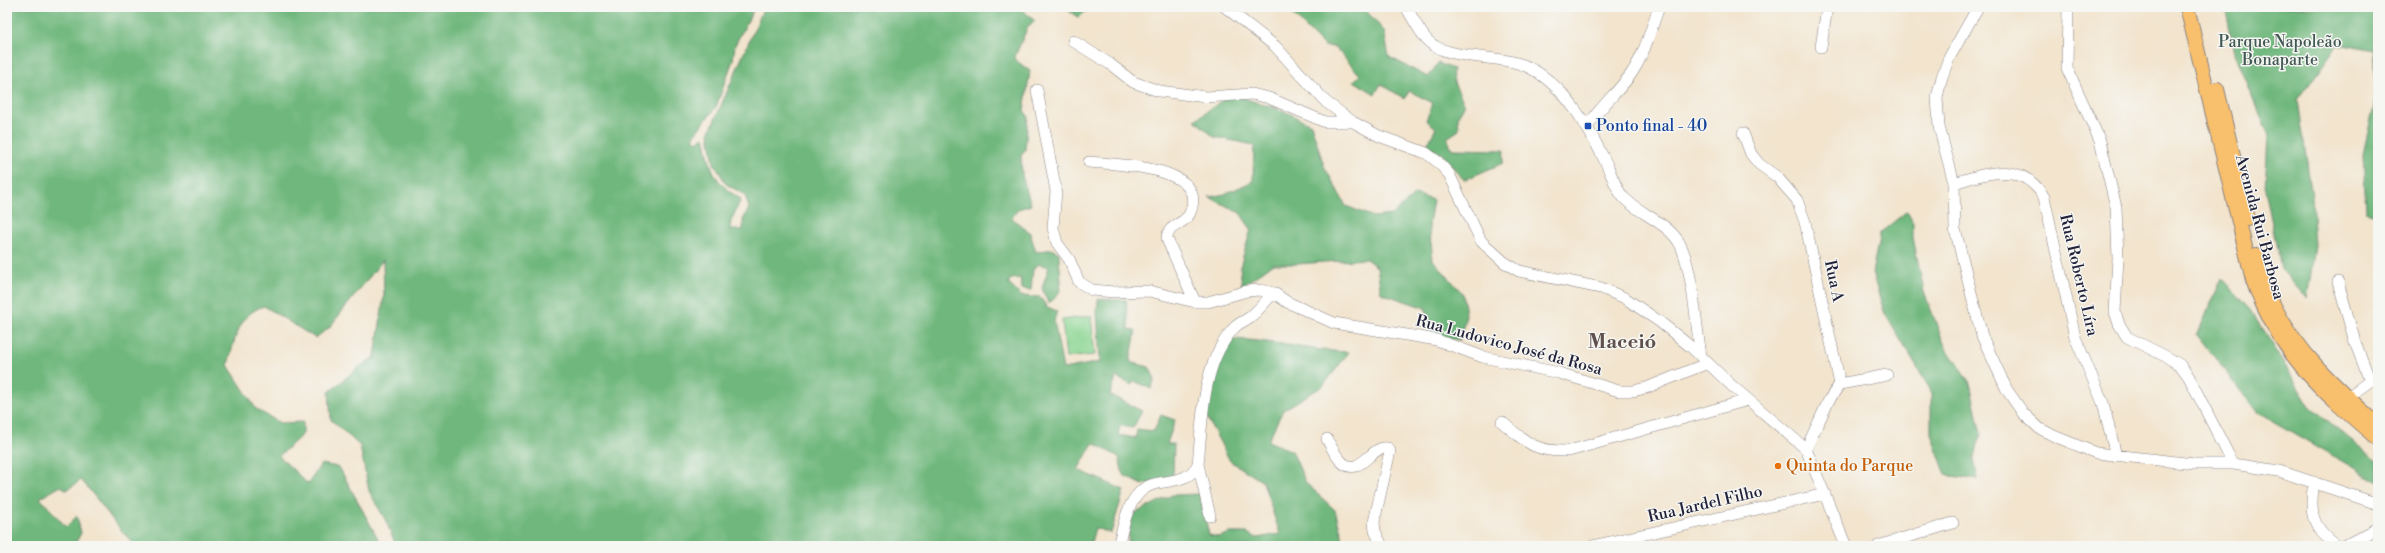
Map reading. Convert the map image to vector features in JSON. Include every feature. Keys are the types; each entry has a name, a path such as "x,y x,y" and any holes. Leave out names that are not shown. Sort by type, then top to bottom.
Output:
{"main road":[{"name":"Avenida Rui Barbosa","path":"2186,7 2253,280 2264,311 2294,357 2318,386 2378,439"},
{"name":"Avenida Rui Barbosa","path":"2195,7 2238,171 2253,244 2266,287 2274,307 2296,342 2348,397 2378,425"}],"street":[{"path":"1224,7 1275,46 1326,102 1353,122 1379,136 1426,153 1438,162 1449,174 1481,241 1504,262 1519,271 1601,288 1625,298 1660,322 1705,359 1748,400 1806,449 1846,546"},
{"path":"1406,7 1428,41 1439,48 1462,54 1517,62 1532,68 1559,91 1588,126 1623,197 1674,235 1681,246 1687,263 1705,359"},
{"path":"1588,126 1604,104 1629,77 1641,56 1659,7"},
{"path":"1821,47 1827,7"},
{"path":"1978,7 1949,58 1936,97 1938,127 1954,183 1955,229 1982,336 2007,390 2023,413 2039,428 2079,447 2116,456 2194,464 2233,464 2279,471 2378,504"},
{"path":"2068,7 2067,68 2100,141 2116,207 2118,251 2115,312 2119,324 2127,337 2180,364 2189,377 2233,464"},
{"path":"1073,41 1110,64 1132,82 1159,91 1206,97 1252,94 1269,98 1325,122 1353,122"},
{"name":"Rua Ludovico José da Rosa","path":"1037,90 1056,191 1053,228 1057,243 1069,260 1079,282 1092,290 1114,292 1149,291 1195,302 1208,302 1247,291 1260,290 1274,293 1287,302 1334,323 1437,340 1483,357 1560,373 1619,391 1633,392 1646,388 1705,359"},
{"name":"Rua A","path":"1743,133 1751,154 1759,164 1777,176 1797,200 1806,222 1840,384"},
{"path":"1089,162 1165,172 1179,178 1187,186 1193,196 1193,206 1189,216 1169,230 1167,239 1195,302"},
{"name":"Rua Roberto Líra","path":"1954,183 1992,172 2008,172 2036,184 2044,197 2075,337 2103,403 2116,456"},
{"path":"2338,282 2350,328 2374,379 2348,397"},
{"path":"1210,516 1198,464 1205,396 1212,364 1223,343 1236,326 1251,317 1274,293"},
{"path":"1806,449 1829,400 1840,384 1887,375"},
{"path":"1502,422 1530,445 1550,452 1569,451 1748,400"},
{"path":"1327,439 1340,460 1350,466 1359,465 1382,448 1388,448 1390,451 1374,522 1375,531 1382,546"},
{"path":"1118,546 1126,516 1140,492 1146,487 1189,477 1198,464"},
{"path":"2314,482 2311,512 2315,524 2321,533 2337,546"},
{"name":"Rua Jardel Filho","path":"1592,546 1825,494"},
{"path":"1878,546 1953,523"},
{"path":"2344,546 2378,528"}],"green space":[{"path":"7,7 755,7 735,45 733,60 716,107 693,136 696,142 704,137 711,166 718,180 731,193 741,199 731,221 730,230 743,230 743,220 749,208 745,195 726,184 714,163 709,133 764,7 1019,7 1035,21 1028,26 1014,59 1030,71 1024,111 1028,116 1025,150 1021,156 1022,175 1031,205 1018,209 1012,218 1030,233 1036,252 1052,249 1059,253 1061,281 1058,294 1048,303 1042,288 1049,267 1039,264 1033,269 1031,290 1022,289 1020,278 1011,279 1008,283 1021,296 1040,297 1047,307 1057,311 1054,321 1063,369 1100,362 1097,312 1098,299 1126,300 1129,330 1136,331 1130,362 1149,367 1155,379 1151,389 1134,381 1132,385 1116,377 1110,395 1142,411 1133,428 1120,426 1118,435 1136,438 1137,429 1154,431 1161,415 1175,420 1167,444 1174,444 1173,476 1143,485 1123,475 1119,457 1093,443 1078,470 1124,490 1111,533 1095,528 1090,546 396,546 386,521 369,491 360,446 331,420 329,392 359,367 375,357 384,295 383,260 329,328 315,338 264,306 255,310 248,315 238,330 228,365 256,409 280,423 303,422 303,434 279,456 308,484 321,464 339,467 382,546 136,546 121,530 81,480 67,490 61,486 40,498 66,527 77,516 81,533 74,546 7,546"},
{"path":"1063,7 1089,7 1079,18"},
{"path":"1285,7 1363,7 1384,31 1389,57 1428,77 1438,63 1453,69 1452,74 1454,83 1464,106 1458,116 1459,130 1447,138 1452,149 1504,150 1503,163 1464,180 1443,155 1427,145 1436,128 1426,120 1433,103 1409,91 1405,99 1381,84 1375,94 1354,81 1360,75 1335,47 1324,46"},
{"name":"Parque Napoleão Bonaparte","path":"2225,7 2378,7 2378,214 2366,211 2363,154 2375,101 2375,51 2338,44 2298,100 2312,197 2315,246 2307,299 2281,269 2265,189 2268,136 2236,58"},
{"path":"1231,94 1284,111 1311,124 1324,166 1346,206 1374,217 1392,215 1415,194 1433,200 1429,224 1433,260 1463,294 1466,315 1460,340 1431,337 1430,320 1425,308 1381,293 1377,267 1366,259 1298,264 1273,264 1242,286 1240,267 1251,229 1240,213 1209,197 1225,194 1253,181 1254,145 1214,137 1195,120"},
{"path":"1907,211 1913,223 1913,237 1924,292 1945,346 1970,383 1981,434 1974,459 1978,480 1946,475 1931,434 1931,391 1885,314 1872,273 1880,233"},
{"path":"2222,278 2251,310 2310,406 2378,462 2378,482 2257,412 2197,335"},
{"path":"1091,316 1095,355 1066,358 1062,320"},
{"path":"1232,339 1262,341 1319,350 1349,352 1323,386 1283,410 1268,441 1292,451 1306,483 1335,510 1345,546 1128,546 1129,516 1172,495 1200,494 1209,535 1219,537 1230,533 1247,533 1257,538 1280,534 1263,482 1230,461 1206,416 1211,369"}],"place":[{"name":"Ponto final - 40","path":"1588,126"},
{"name":"Quinta do Parque","path":"1778,466"}],"district":[{"name":"Maceió","path":"1622,342"}]}
